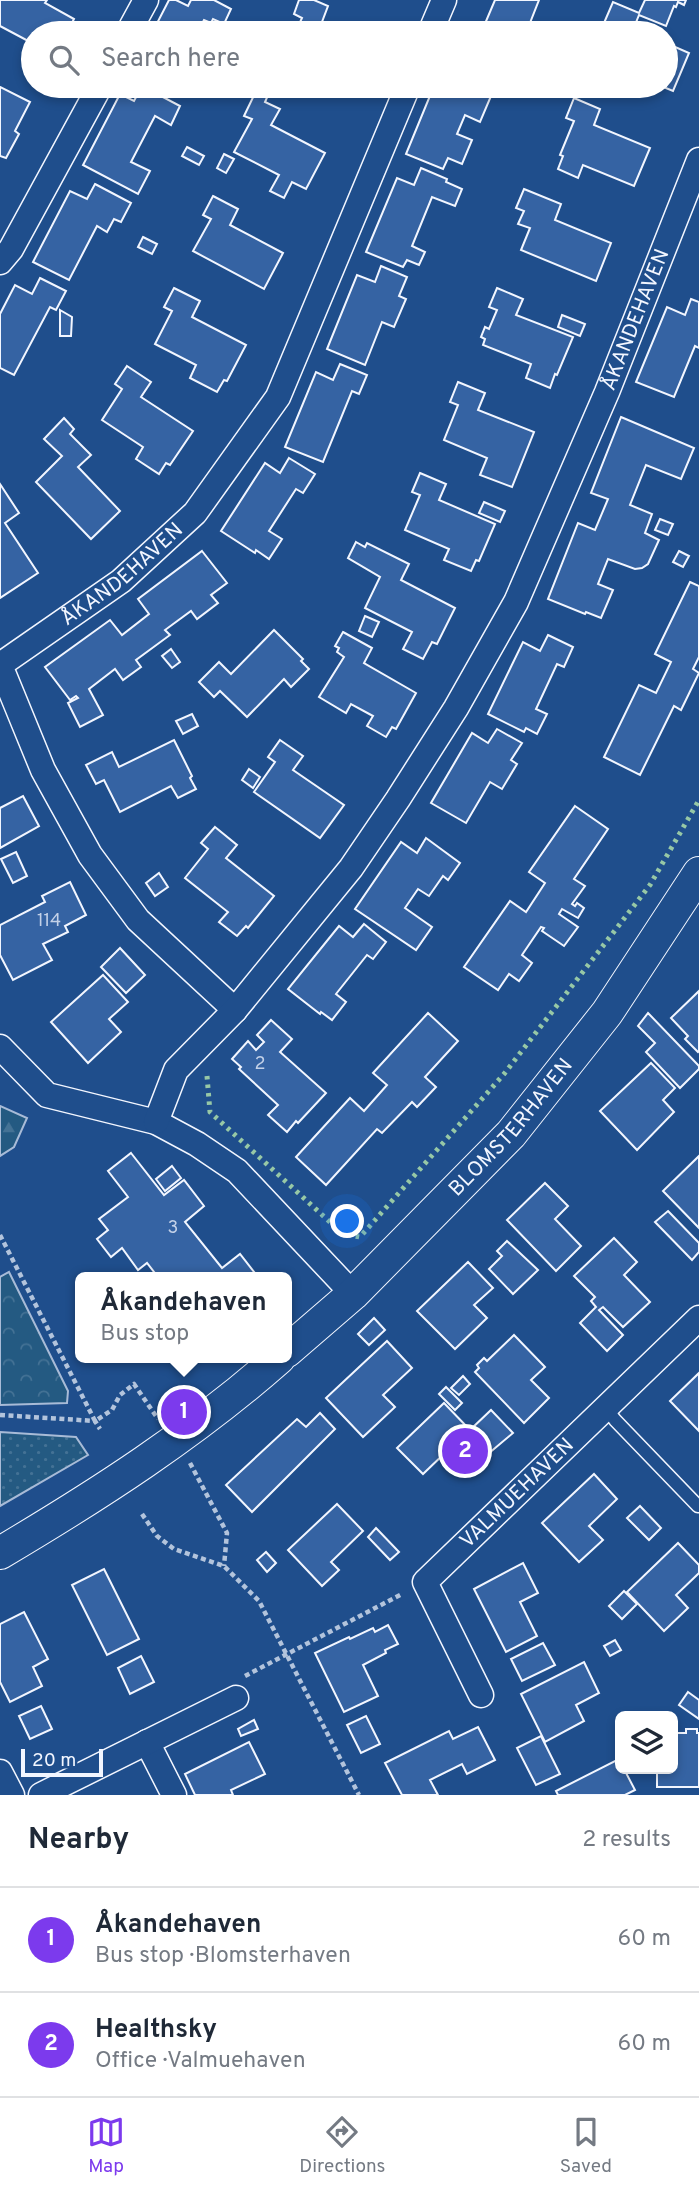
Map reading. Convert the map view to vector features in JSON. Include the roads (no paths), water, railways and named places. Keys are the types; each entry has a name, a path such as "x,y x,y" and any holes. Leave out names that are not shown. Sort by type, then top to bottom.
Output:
{"street":[{"path":"135,21 146,0"},
{"path":"435,21 444,0"},
{"path":"0,262 11,249 93,98"},
{"name":"ÅKANDEHAVEN","path":"235,1010 138,920 90,855 43,770 1,665 121,581 195,513 278,397 403,98"},
{"name":"ÅKANDEHAVEN","path":"156,1122 176,1070 235,1010 351,868 456,708 516,602 607,392 699,160"},
{"name":"BLOMSTERHAVEN","path":"292,1347 353,1294 510,1134 607,1013 699,875"},
{"path":"0,1047 47,1095 156,1122 197,1144 237,1171 353,1294"},
{"name":"VALMUEHAVEN","path":"481,1695 425,1583 699,1318"},
{"path":"0,1553 65,1515 174,1442 273,1363"},
{"path":"41,1795 236,1698"},
{"path":"148,1742 174,1795"},
{"path":"0,1772 12,1795"}],"lane":[{"path":"606,1408 698,1506"}],"place":[{"name":"Åkandehaven","path":"184,1412"},
{"name":"Healthsky","path":"465,1451"}]}
